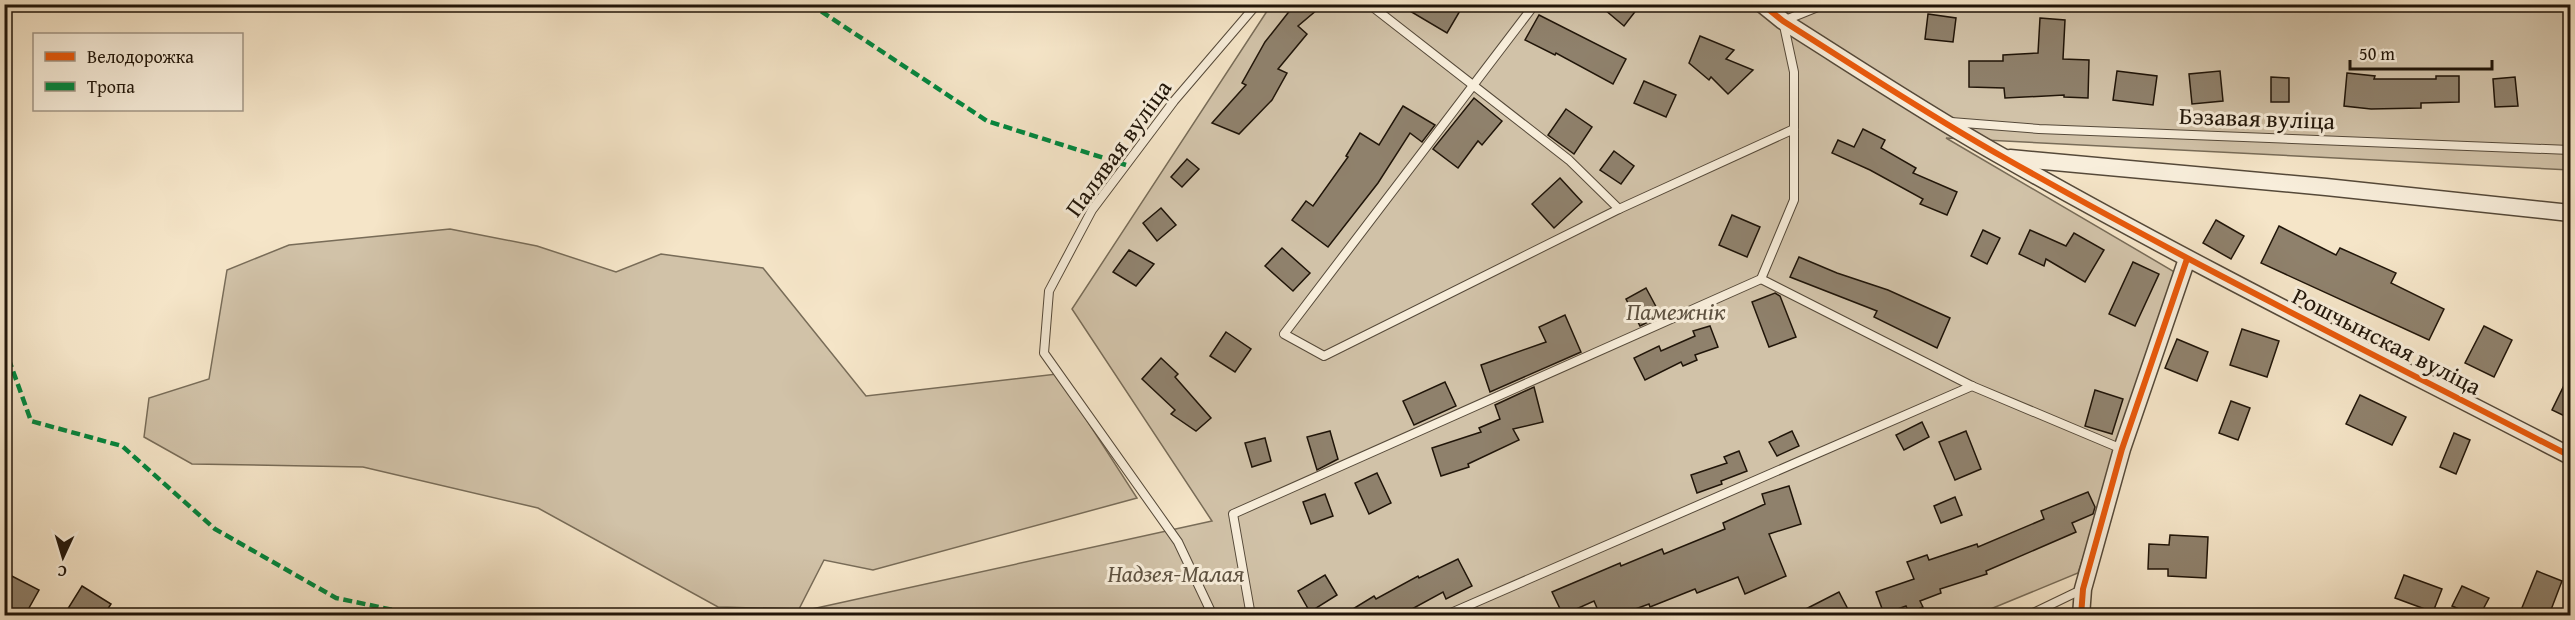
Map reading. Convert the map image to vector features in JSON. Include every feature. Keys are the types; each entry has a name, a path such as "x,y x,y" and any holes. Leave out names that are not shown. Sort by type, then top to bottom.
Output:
{"street":[{"name":"Рошчынская вуліца","path":"1762,4 1783,21 1942,122 2003,157 2187,259 2571,456"},
{"path":"2003,157 2326,187 2571,213"},
{"path":"2081,615 2083,590 2122,449 2187,259"}],"lane":[{"name":"Палявая вуліца","path":"1213,615 1178,542 1044,353 1049,291 1092,210 1174,101 1257,4"},
{"path":"1369,4 1569,160 1619,209"},
{"path":"1535,4 1284,334 1324,356 1619,209 1794,129"},
{"path":"1251,615 1233,514 1761,279 1794,200 1794,72 1783,21 1825,4"},
{"name":"Бэзавая вуліца","path":"1942,122 2039,129 2571,150"},
{"path":"1761,279 1972,386 2122,449"},
{"path":"1444,615 1972,386"},
{"path":"2027,615 2083,590"}],"green space":[{"name":"Памежнік","path":"1271,5 2570,5 2570,170 1946,138 2178,274 2078,573 1976,615 780,616 1212,521 1072,309"},
{"path":"450,229 537,246 616,272 661,254 763,268 866,396 1057,374 1137,498 873,570 824,560 799,609 718,607 538,508 363,467 192,464 144,437 149,398 209,379 227,270 289,245"}],"building":[{"path":"1295,4 1324,4 1298,26 1307,34 1278,69 1287,73 1272,100 1239,134 1212,123 1246,85 1242,83 1265,42"},
{"path":"1398,4 1464,4 1447,33"},
{"path":"1598,4 1641,4 1624,26"},
{"path":"1928,14 1956,18 1953,42 1925,39"},
{"path":"1539,15 1626,59 1613,84 1556,53 1555,55 1525,40"},
{"path":"2040,18 2065,20 2063,59 2089,60 2088,98 2064,97 2064,95 2005,98 2004,88 1969,87 1969,61 2003,61 2003,55 2038,53"},
{"path":"1700,36 1734,50 1726,59 1753,70 1728,94 1711,77 1709,80 1689,63"},
{"path":"2117,71 2157,76 2153,105 2113,100"},
{"path":"2220,71 2223,101 2192,104 2189,74"},
{"path":"2347,73 2375,76 2374,79 2436,79 2436,76 2459,76 2459,102 2421,103 2421,108 2371,109 2344,106"},
{"path":"2271,77 2289,78 2289,102 2271,102"},
{"path":"2515,77 2518,106 2495,107 2493,79"},
{"path":"1644,81 1676,95 1666,117 1634,103"},
{"path":"1474,98 1502,121 1482,145 1478,141 1458,168 1433,149"},
{"path":"1403,106 1435,125 1422,142 1410,133 1378,183 1328,247 1292,220 1306,201 1313,206 1348,157 1346,156 1360,133 1379,145"},
{"path":"1566,109 1592,127 1574,154 1548,135"},
{"path":"1863,129 1885,140 1881,148 1916,168 1913,173 1957,192 1947,215 1920,204 1923,199 1870,170 1832,153 1838,140 1854,147"},
{"path":"1614,151 1634,166 1621,184 1600,170"},
{"path":"1187,159 1199,169 1182,187 1171,177"},
{"path":"1560,178 1582,202 1554,228 1532,204"},
{"path":"1161,208 1176,225 1157,241 1143,223"},
{"path":"1732,215 1760,227 1747,257 1719,245"},
{"path":"2216,220 2244,236 2231,259 2203,243"},
{"path":"2279,226 2336,255 2340,248 2396,273 2391,283 2444,309 2429,340 2261,263"},
{"path":"1983,230 2000,238 1987,264 1971,256"},
{"path":"2030,230 2066,246 2074,233 2104,250 2085,282 2046,259 2044,266 2019,254"},
{"path":"1282,248 1310,273 1293,291 1265,266"},
{"path":"1129,250 1154,264 1136,286 1113,272"},
{"path":"1799,257 1888,290 1950,318 1937,348 1874,317 1877,311 1790,277"},
{"path":"2133,262 2159,274 2135,326 2109,314"},
{"path":"1646,288 1661,316 1640,326 1626,299"},
{"path":"1775,293 1780,296 1796,337 1769,347 1752,302"},
{"path":"1565,315 1581,352 1490,392 1481,365 1546,342 1539,327"},
{"path":"1710,326 1718,347 1695,355 1697,360 1683,366 1681,362 1645,380 1634,358 1659,346 1661,351 1695,336 1693,331"},
{"path":"2484,326 2512,340 2494,377 2465,363"},
{"path":"2242,329 2279,341 2267,377 2230,365"},
{"path":"1226,332 1251,349 1235,372 1210,356"},
{"path":"2177,339 2208,352 2197,381 2165,368"},
{"path":"1161,358 1178,374 1175,377 1211,418 1196,431 1171,414 1175,410 1142,379"},
{"path":"2571,371 2571,419 2552,410"},
{"path":"1445,382 1456,406 1414,425 1403,401"},
{"path":"1534,387 1543,422 1513,429 1519,440 1468,464 1469,467 1441,476 1432,448 1481,432 1479,428 1500,419 1495,405"},
{"path":"2095,390 2123,399 2112,434 2085,426"},
{"path":"2360,395 2406,417 2392,445 2346,424"},
{"path":"2231,401 2250,408 2238,440 2219,433"},
{"path":"1922,422 1929,437 1904,450 1896,435"},
{"path":"1330,431 1338,459 1317,470 1307,437"},
{"path":"1792,431 1799,446 1777,456 1769,442"},
{"path":"1966,431 1981,469 1955,480 1939,442"},
{"path":"2454,433 2470,440 2456,474 2440,467"},
{"path":"1265,438 1271,461 1252,467 1245,443"},
{"path":"1739,451 1747,471 1721,481 1722,484 1697,493 1691,475 1727,463 1724,457"},
{"path":"1377,473 1391,503 1369,514 1355,483"},
{"path":"1789,486 1801,524 1769,534 1786,576 1745,594 1738,577 1697,593 1695,589 1650,607 1649,604 1619,615 1600,615 1594,601 1563,615 1552,592 1620,563 1621,566 1662,549 1664,554 1725,529 1723,523 1765,504 1762,494"},
{"path":"2088,492 2095,507 2093,514 2072,523 2076,532 1986,571 1987,574 1940,589 1941,593 1920,601 1923,607 1909,613 1906,606 1884,614 1876,592 1914,579 1907,562 1927,555 1929,560 1977,544 1978,547 2044,519 2041,511"},
{"path":"1325,494 1333,516 1311,524 1303,502"},
{"path":"1955,497 1962,515 1941,523 1934,506"},
{"path":"2170,535 2208,537 2206,578 2168,576 2168,569 2148,569 2149,544 2169,545"},
{"path":"1458,559 1472,586 1446,599 1443,592 1401,615 1343,615 1374,596 1376,599 1418,576 1419,578"},
{"path":"2537,571 2562,581 2549,615 2519,615"},
{"path":"4,572 39,590 25,615 4,615"},
{"path":"1325,575 1337,595 1310,612 1298,591"},
{"path":"2404,575 2442,589 2433,612 2395,598"},
{"path":"82,586 111,604 104,615 64,615"},
{"path":"2462,586 2489,598 2480,615 2473,615 2452,606"},
{"path":"1839,592 1851,615 1794,615"}],"marked path":[{"path":"810,4 987,121 1126,165"},
{"path":"4,346 31,421 122,446 215,529 336,598 422,616"}],"cycle path":[{"path":"1762,4 1783,21 1920,108 2073,196 2285,310 2570,456"},
{"path":"2081,616 2083,589 2122,449 2187,259"}],"park label":[{"name":"Надзея-Малая","path":"1176,573"}]}
